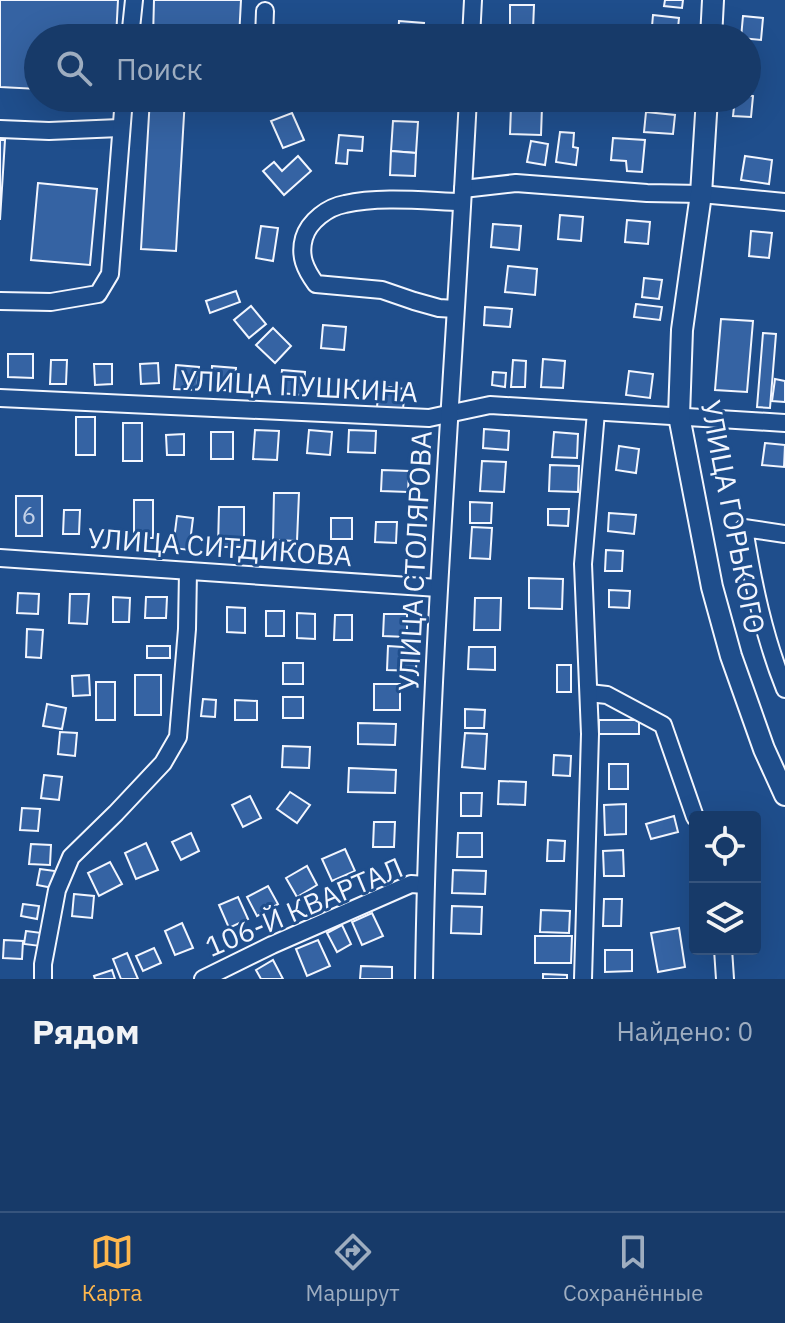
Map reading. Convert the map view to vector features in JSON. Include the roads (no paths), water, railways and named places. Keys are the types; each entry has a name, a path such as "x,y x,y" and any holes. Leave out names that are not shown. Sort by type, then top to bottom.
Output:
{"main road":[{"path":"712,24 713,0"},
{"name":"УЛИЦА ГОРЬКОГО","path":"706,112 701,194 682,330 679,416 712,587 731,656 764,749 785,795"}],"street":[{"path":"131,24 134,0"},
{"path":"472,24 473,0"},
{"path":"265,11 265,24"},
{"path":"0,301 51,302 98,294 110,274 122,112"},
{"name":"УЛИЦА СТОЛЯРОВА","path":"424,979 438,588 467,112"},
{"path":"0,129 49,131 120,128"},
{"path":"455,309 439,308 382,290 316,284 306,270 301,254 305,235 316,218 342,204 463,196 516,183 785,202"},
{"name":"УЛИЦА ПУШКИНА","path":"0,398 429,418 490,405 785,423"},
{"path":"583,979 590,734 583,564 596,412"},
{"path":"785,534 744,528 767,641 785,689"},
{"name":"УЛИЦА СИТДИКОВА","path":"0,558 438,588"},
{"path":"43,979 57,890 71,857 163,763 178,737 187,629 188,571"},
{"path":"589,693 607,695 663,725 693,811"},
{"name":"106-Й КВАРТАЛ","path":"203,979 411,884 425,885"},
{"path":"723,955 725,979"}]}
